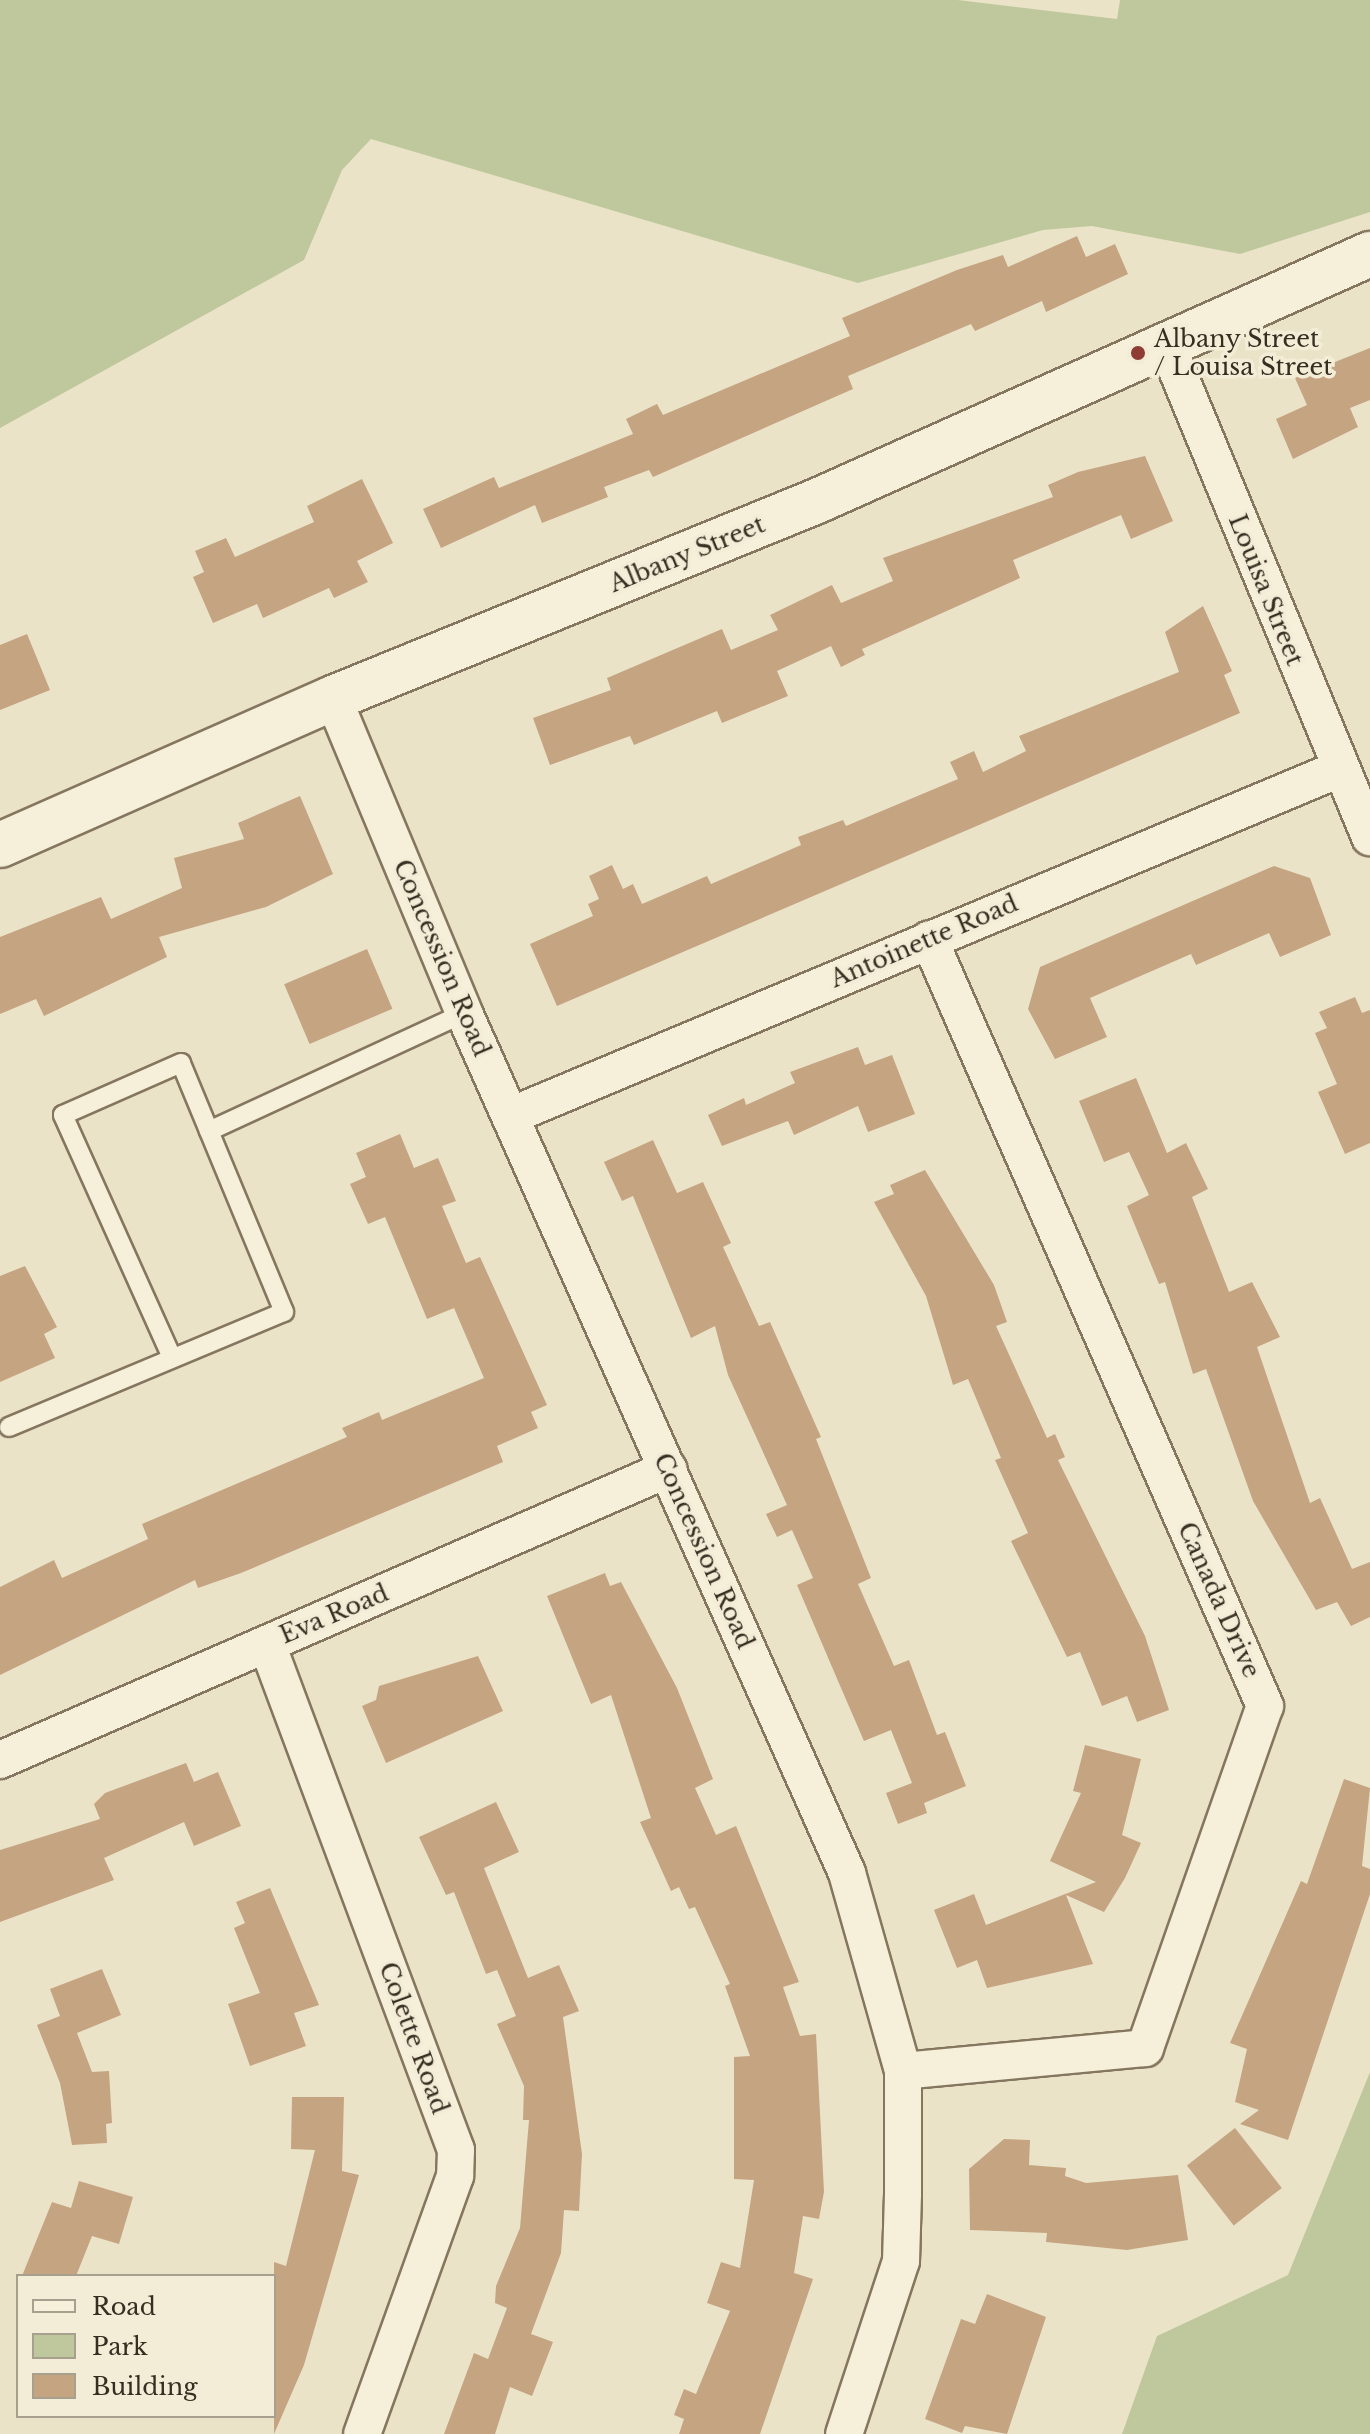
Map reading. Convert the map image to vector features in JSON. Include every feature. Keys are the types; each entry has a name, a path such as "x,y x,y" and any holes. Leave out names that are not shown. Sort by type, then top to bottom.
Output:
{"street":[{"name":"Albany Street","path":"0,845 333,698 817,501 1165,341 1370,254"},
{"name":"Louisa Street","path":"1165,341 1339,769 1370,837"},
{"name":"Concession Road","path":"333,698 464,1013 847,1873 903,2071 901,2261 844,2434"},
{"name":"Antoinette Road","path":"510,1116 1339,769"},
{"name":"Canada Drive","path":"903,2071 1145,2048 1265,1706 929,939"},
{"name":"Eva Road","path":"0,1760 668,1469"},
{"name":"Colette Road","path":"267,1644 456,2150 455,2176 362,2434"}],"lane":[{"path":"209,1131 464,1013"},
{"path":"9,1427 284,1312 181,1063 63,1115 172,1357"}],"green space":[{"path":"0,0 958,0 1117,19 1120,0 1370,0 1370,212 1240,254 1092,226 1043,230 858,283 371,139 342,170 304,260 0,428"},
{"path":"1370,2072 1370,2434 1122,2434 1157,2336 1288,2275"}],"building":[{"path":"1077,236 1086,257 1115,244 1128,274 1046,312 1042,301 975,331 971,324 848,376 853,389 653,477 649,470 604,487 608,497 542,523 535,505 441,548 423,509 494,477 499,488 633,434 626,419 657,404 663,415 850,336 842,318 957,270 1003,255 1008,267"},
{"path":"1370,348 1370,400 1350,408 1358,427 1293,459 1276,419 1307,405 1295,378"},
{"path":"1145,456 1173,521 1131,539 1121,515 1013,560 1020,578 862,649 865,655 841,667 831,646 777,671 788,696 722,723 717,711 634,745 630,736 550,765 533,718 611,690 607,678 722,629 731,650 778,630 770,615 832,585 841,603 893,581 883,558 1053,497 1048,485 1078,472"},
{"path":"362,479 393,543 357,561 368,582 334,598 329,588 263,618 257,604 213,623 193,577 204,572 195,551 226,538 235,557 314,522 307,506"},
{"path":"1203,606 1232,671 1224,675 1240,713 557,1006 530,944 593,916 588,904 599,899 589,876 612,865 623,889 633,884 642,904 707,876 711,884 801,845 798,837 843,820 846,826 958,779 950,762 974,751 983,772 1026,751 1019,736 1179,672 1165,632"},
{"path":"27,634 50,690 0,710 0,645"},
{"path":"300,796 333,874 266,907 159,937 167,957 44,1016 36,999 0,1014 0,937 101,897 111,919 182,888 174,858 244,839 238,823"},
{"path":"1274,866 1310,878 1331,935 1280,957 1269,933 1196,965 1191,954 1090,998 1107,1037 1055,1059 1028,1009 1040,967"},
{"path":"367,949 392,1009 310,1044 284,984"},
{"path":"1355,997 1362,1013 1370,1010 1370,1143 1345,1154 1318,1092 1337,1084 1315,1033 1327,1028 1319,1012"},
{"path":"858,1047 865,1065 892,1055 915,1114 868,1132 858,1106 794,1135 788,1121 722,1146 708,1115 744,1098 746,1105 795,1083 790,1072"},
{"path":"1136,1078 1167,1153 1186,1143 1208,1189 1192,1197 1229,1292 1252,1282 1280,1337 1257,1347 1310,1503 1320,1498 1352,1569 1370,1562 1370,1617 1351,1626 1337,1602 1316,1610 1253,1501 1206,1369 1193,1374 1165,1282 1159,1284 1127,1206 1149,1195 1129,1152 1104,1162 1079,1101"},
{"path":"400,1134 414,1168 438,1158 456,1201 442,1206 466,1263 480,1257 547,1405 531,1412 538,1428 497,1446 503,1462 241,1573 198,1588 195,1580 0,1675 0,1587 54,1560 62,1578 148,1539 142,1524 347,1437 342,1428 379,1412 382,1420 484,1378 454,1308 427,1319 385,1217 368,1224 350,1184 366,1177 356,1153"},
{"path":"653,1140 677,1193 703,1182 731,1243 723,1247 759,1326 770,1322 821,1437 816,1439 871,1578 858,1584 894,1666 909,1660 937,1735 945,1732 966,1786 924,1803 927,1813 898,1824 886,1793 912,1783 891,1730 864,1741 797,1585 813,1578 792,1530 777,1537 766,1514 787,1505 728,1375 715,1326 691,1338 633,1196 622,1201 604,1162"},
{"path":"925,1170 994,1285 1007,1322 996,1326 1047,1438 1055,1434 1065,1457 1058,1460 1145,1636 1169,1710 1137,1722 1127,1696 1102,1706 1080,1652 1067,1657 1011,1541 1028,1533 995,1460 1001,1458 968,1379 953,1385 926,1296 874,1202 894,1194 890,1185"},
{"path":"25,1266 57,1327 44,1334 55,1358 0,1382 0,1276"},
{"path":"605,1573 610,1586 621,1582 677,1688 713,1779 695,1788 716,1835 736,1826 799,1982 783,1987 800,2036 816,2034 824,2192 819,2219 803,2216 794,2273 813,2279 760,2434 679,2434 684,2419 674,2415 684,2389 696,2394 730,2311 707,2303 721,2262 740,2268 754,2180 734,2179 734,2057 750,2056 725,1986 730,1984 695,1907 689,1909 679,1887 671,1891 640,1822 651,1818 611,1695 591,1704 547,1596"},
{"path":"478,1656 503,1711 386,1763 362,1706 376,1700 379,1686"},
{"path":"1085,1745 1141,1759 1122,1835 1141,1843 1125,1878 1104,1912 1066,1895 1093,1964 987,1988 977,1960 957,1968 934,1910 974,1894 986,1925 1096,1882 1050,1861 1081,1793 1073,1791"},
{"path":"186,1763 194,1782 218,1772 241,1826 194,1846 184,1822 104,1858 114,1880 0,1922 0,1850 100,1819 94,1804 105,1793"},
{"path":"1344,1779 1370,1788 1362,1866 1370,1869 1370,1894 1288,2140 1240,2124 1259,2110 1235,2102 1247,2049 1230,2043 1301,1881 1307,1884"},
{"path":"496,1802 519,1852 484,1868 528,1978 559,1965 579,2011 563,2017 582,2154 579,2211 564,2210 561,2253 531,2334 553,2342 532,2396 510,2387 495,2434 444,2434 474,2353 488,2359 507,2308 495,2303 496,2286 520,2228 529,2120 523,2120 524,2086 497,2024 516,2016 497,1970 486,1974 454,1892 446,1895 419,1837"},
{"path":"270,1888 319,2005 294,2013 306,2046 250,2066 228,2004 260,1993 234,1928 245,1923 236,1902"},
{"path":"102,1969 121,2015 77,2033 92,2072 109,2071 112,2123 106,2124 107,2143 72,2145 60,2083 37,2025 60,2016 50,1989"},
{"path":"292,2097 344,2097 342,2171 359,2175 304,2365 274,2434 274,2262 286,2266 315,2150 291,2149"},
{"path":"1235,2128 1282,2188 1234,2225 1187,2166"},
{"path":"1004,2139 1030,2140 1029,2165 1066,2168 1065,2176 1086,2183 1178,2175 1188,2240 1127,2250 1046,2242 1047,2233 970,2230 969,2169"},
{"path":"79,2181 133,2197 119,2244 92,2236 77,2274 23,2274 52,2202 71,2208"},
{"path":"987,2294 1046,2317 1007,2434 965,2426 962,2433 925,2419 961,2319 975,2324"}],"place":[{"name":"Albany Street / Louisa Street","path":"1138,353"}]}
